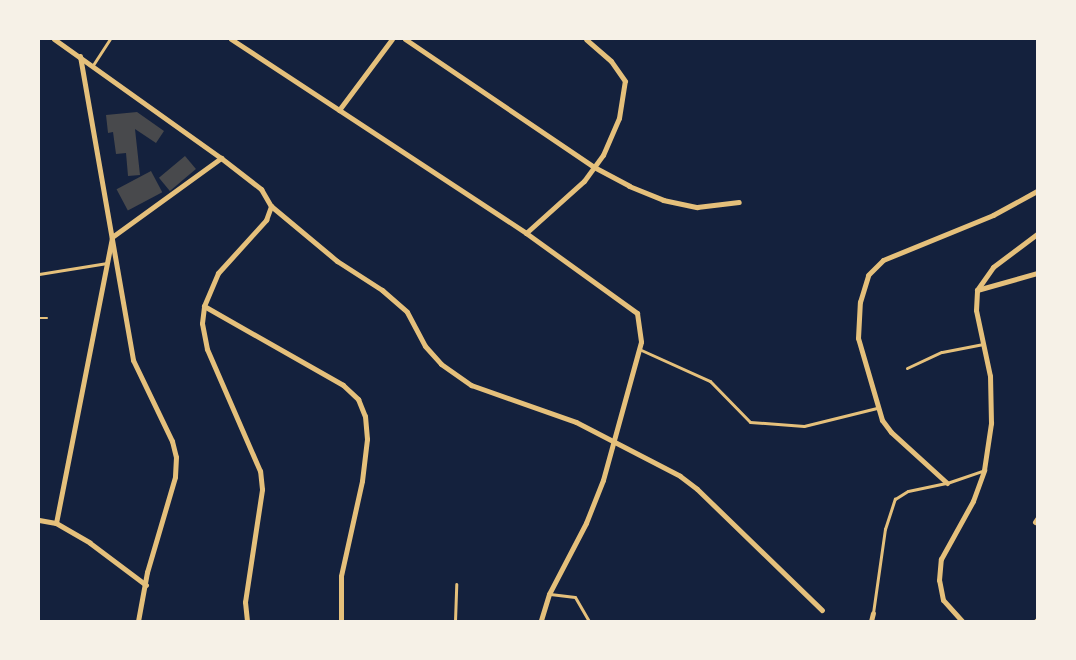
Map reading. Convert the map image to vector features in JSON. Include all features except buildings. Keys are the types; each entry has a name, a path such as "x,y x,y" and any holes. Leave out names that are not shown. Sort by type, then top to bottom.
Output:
{"street":[{"path":"54,39 93,65 261,189 271,206 407,312 425,346 441,364 471,385 576,422 697,489 822,610"},
{"path":"231,39 526,233 637,313 641,324 639,349 615,442 586,523 549,594 541,621"},
{"path":"339,110 392,39"},
{"path":"405,39 594,167 663,200 697,207 739,202"},
{"path":"526,233 584,181 612,138 624,97 625,82 611,60 586,39"},
{"path":"80,56 112,237 122,314 133,360 172,441 176,457 175,477 138,621"},
{"path":"56,523 112,237 221,158"},
{"path":"947,483 891,432 878,408 858,338 860,302 868,275 883,260 993,215 1037,191"},
{"path":"248,621 245,602 262,488 260,472 207,349 202,324 204,306 218,273 266,220 271,206"},
{"path":"962,621 943,600 939,580 941,559 972,502 984,470 991,423 990,376 976,310 977,290 993,267 1037,234"},
{"path":"977,290 1037,274"},
{"path":"204,306 343,385 358,399 365,416 367,439 362,481 341,576 340,621"},
{"path":"39,520 56,523 90,543 146,585"},
{"path":"871,621 873,612"}],"lane":[{"path":"93,65 110,39"},
{"path":"39,274 108,263"},
{"path":"907,368 942,352 983,344"},
{"path":"639,349 710,381 750,422 804,426 878,408"},
{"path":"873,612 888,511 902,493 947,483 984,470"},
{"path":"455,621 456,584"},
{"path":"549,594 575,597 590,621"}],"path":[{"path":"39,318 47,318"}]}
